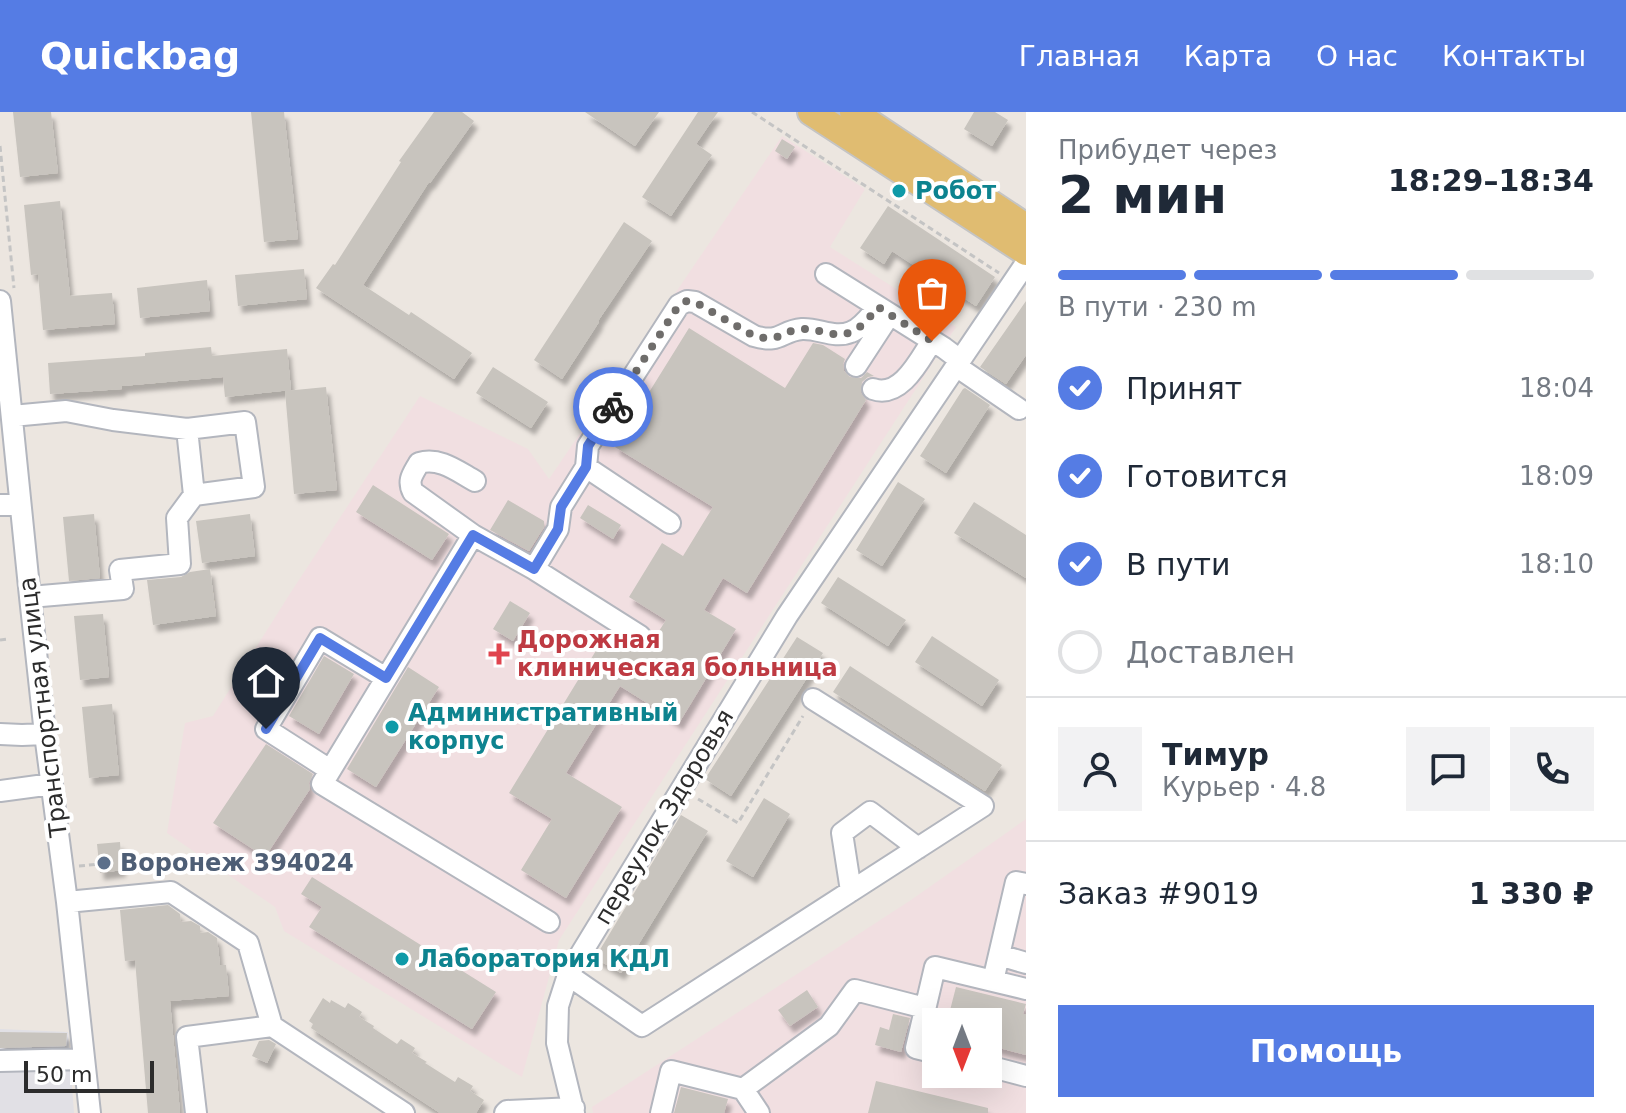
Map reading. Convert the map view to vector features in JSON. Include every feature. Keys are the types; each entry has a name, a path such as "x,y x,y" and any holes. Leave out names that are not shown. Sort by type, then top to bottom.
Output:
{"main road":[{"path":"811,112 1026,252"},
{"path":"853,112 1026,227"}],"street":[{"name":"переулок Здоровья","path":"574,1111 557,1043 558,1006 568,975 787,616 1026,263"},
{"path":"826,274 932,341 1019,409"},
{"name":"Транспортная улица","path":"0,301 12,416 10,505 30,597 90,1113"},
{"path":"534,569 558,529 561,507 586,467 588,446 679,305 687,301 695,302 764,339 776,339 802,329 846,334 856,331 884,310"},
{"path":"856,366 884,310"},
{"path":"873,389 890,389 907,377 932,341"},
{"path":"12,416 66,411 187,429 245,422 254,487 194,495"},
{"path":"30,597 123,589 120,570 180,564 177,518 194,495 187,429"},
{"path":"475,481 438,461 427,460 419,463 409,485 413,492 473,535 534,569 640,636"},
{"path":"586,467 670,523"},
{"path":"473,535 322,784 549,922"},
{"path":"330,770 266,729 320,638 386,678"},
{"path":"568,975 642,1026 983,806 813,699"},
{"path":"0,734 45,734"},
{"path":"0,791 52,784"},
{"path":"851,891 842,833 870,812 918,848"},
{"path":"993,981 1016,882 1026,884"},
{"path":"67,902 171,892 248,943 272,1026 404,1113"},
{"path":"999,955 1026,963"},
{"path":"743,1089 829,1026 855,990 925,1008 935,967 1026,989"},
{"path":"922,1021 916,1048 922,1050"},
{"path":"196,1113 187,1037 272,1026"},
{"path":"0,1061 84,1059"},
{"path":"1002,1070 1026,1076"},
{"path":"661,1113 671,1071 743,1089 759,1113"},
{"path":"505,1113 574,1111"}],"path":[{"path":"752,112 1013,282"},
{"path":"0,640 9,639"},
{"path":"681,789 738,823 813,699"},
{"path":"85,865 99,864"}],"shaded area":[{"name":"Дорожная клиническая больница","path":"782,136 865,189 830,247 956,327 559,940 522,1077 284,931 275,907 167,833 185,723 213,716 420,396 528,449 549,479"},
{"path":"1026,819 1026,1113 593,1113 592,1107 911,900"},
{"path":"0,1029 68,1032 74,1113 0,1113"}],"building":[{"path":"13,112 51,112 58,173 20,177"},
{"path":"251,112 284,112 298,239 264,242"},
{"path":"434,112 462,112 474,121 429,182 363,285 409,315 411,312 472,353 454,379 316,288 335,265 399,161"},
{"path":"585,112 659,112 635,146"},
{"path":"698,112 718,112 696,144 712,155 671,216 642,197"},
{"path":"974,112 995,112 1008,120 992,146 964,129"},
{"path":"782,139 795,147 787,159 775,151"},
{"path":"60,201 70,296 112,293 115,324 43,330 38,274 31,275 24,205"},
{"path":"888,206 995,277 976,306 892,251 884,264 860,248"},
{"path":"624,222 652,241 562,379 534,360"},
{"path":"304,269 307,299 238,306 235,275"},
{"path":"207,280 210,311 140,318 137,288"},
{"path":"1026,301 1026,355 1006,384 980,367"},
{"name":"Дорожная клиническая больница","path":"689,328 785,388 813,343 823,345 845,359 844,371 850,377 861,378 867,372 874,376 862,382 861,393 866,400 747,593 723,578 704,610 736,629 679,723 620,686 566,773 622,807 566,898 521,870 552,819 509,793 608,631 634,647 647,650 666,620 629,597 662,543 683,556 713,507 615,447"},
{"path":"211,347 212,356 287,349 291,390 225,397 223,377 50,394 48,363 145,356 145,353"},
{"path":"493,367 548,402 531,428 476,393"},
{"path":"326,387 337,490 294,494 285,391"},
{"path":"965,388 990,405 946,473 920,456"},
{"path":"898,482 925,499 882,566 856,550"},
{"path":"373,485 449,534 432,560 356,512"},
{"path":"508,500 544,521 544,527 529,551 490,530"},
{"path":"974,502 1026,535 1026,578 954,533"},
{"path":"588,505 621,525 613,539 580,518"},
{"path":"94,514 100,578 69,581 63,517"},
{"path":"250,514 255,556 202,563 196,521"},
{"path":"210,569 216,616 153,625 147,580 181,577 190,572"},
{"path":"838,577 906,620 888,646 821,603"},
{"path":"510,601 530,613 513,641 493,629"},
{"path":"103,614 109,677 80,680 74,616"},
{"path":"932,636 999,680 982,706 915,662"},
{"path":"797,637 823,653 731,796 705,779"},
{"path":"324,656 354,674 319,734 289,716"},
{"path":"256,658 283,675 263,708 235,690"},
{"path":"850,666 1002,765 985,791 833,692"},
{"name":"Административный корпус","path":"408,667 439,687 376,787 347,769"},
{"path":"112,704 119,775 89,778 82,707"},
{"path":"266,744 313,774 310,789 265,857 213,823"},
{"path":"764,798 790,814 753,877 726,861"},
{"path":"681,815 708,831 621,973 595,958"},
{"path":"120,842 122,870 100,873 97,844"},
{"name":"Лаборатория КДЛ","path":"312,877 496,992 472,1029 309,927 322,907 301,894"},
{"path":"168,905 180,914 181,922 191,921 200,926 200,933 208,932 217,938 220,965 226,965 229,996 170,1001 180,1113 148,1113 135,960 125,961 120,910"},
{"path":"956,987 1026,1004 1023,1014 1026,1014 1026,1055 1002,1049 1002,1008 951,1008"},
{"path":"807,990 818,1007 790,1026 778,1010"},
{"path":"323,998 345,1008 348,1003 362,1012 359,1017 373,1028 397,1044 401,1039 415,1048 412,1053 425,1063 455,1082 458,1077 473,1086 470,1091 484,1100 476,1113 440,1113 311,1028 313,1024 309,1021"},
{"path":"893,1014 910,1018 901,1052 875,1045 880,1027 889,1030"},
{"path":"0,1032 67,1033 66,1046 0,1048"},
{"path":"269,1040 276,1044 267,1063 252,1056 259,1041"},
{"path":"876,1081 988,1108 988,1113 868,1113"},
{"path":"681,1087 728,1099 724,1113 674,1113"}],"way so far":[{"path":"613,407 679,305 687,301 695,302 764,339 776,339 802,329 846,334 856,331 878,307 932,341"}],"place":[{"name":"Робот","path":"899,191"},
{"name":"Дорожная клиническая больница","path":"499,654"},
{"name":"Административный корпус","path":"392,727"},
{"name":"Воронеж 394024","path":"104,863"},
{"name":"Лаборатория КДЛ","path":"402,959"}],"route":[{"path":"266,729 320,638 386,678 473,535 534,569 558,529 561,507 586,467 588,446 613,407"}]}
